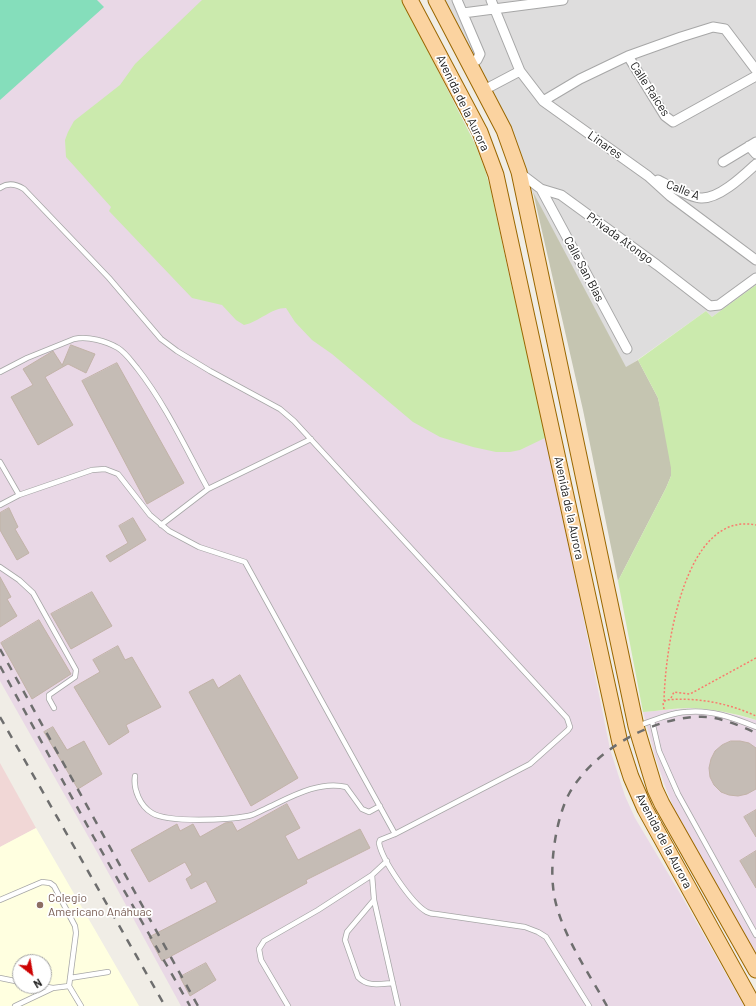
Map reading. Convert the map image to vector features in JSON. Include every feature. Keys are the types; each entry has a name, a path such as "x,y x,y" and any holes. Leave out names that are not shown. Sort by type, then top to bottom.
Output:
{"main road":[{"name":"Avenida de la Aurora","path":"410,0 480,132 496,175 618,733 631,777 645,809 754,1006"},
{"path":"414,0 421,2 427,0"},
{"name":"Avenida de la Aurora","path":"436,0 506,134 518,172 636,726 655,788 662,804 756,970"},
{"path":"432,41 433,34 436,30 444,28 452,31"}],"street":[{"path":"457,0 480,54 477,60 470,64"},
{"name":"Linares","path":"491,0 520,71 543,101 648,176 670,196 756,260"},
{"path":"463,13 563,0"},
{"path":"543,101 580,79 628,56 713,27 725,28 756,70"},
{"name":"Calle Raíces","path":"628,56 665,116 673,122 756,76"},
{"path":"484,90 520,71"},
{"path":"723,162 753,144 756,154"},
{"name":"Calle A","path":"648,176 697,198 707,198 726,188 756,164"},
{"name":"Privada Atongo","path":"518,172 541,189 561,195 657,265 710,306 719,305 756,278"},
{"name":"Calle San Blas","path":"541,189 627,349"}],"lane":[{"path":"0,188 6,184 12,184 24,189 109,278 161,339 177,352 280,409 294,421 570,722 570,726 565,734 530,764 379,842 379,846 399,881 416,902 427,912 525,927 546,937 589,1006"},
{"path":"0,370 74,339 90,339 100,341 118,348 127,356 161,404 208,490"},
{"path":"161,525 208,490 311,439"},
{"path":"0,462 19,495"},
{"path":"0,505 19,495 85,472 105,469 114,472 122,478 143,507 169,531 199,547 246,562 395,834"},
{"path":"0,567 19,580 33,593 76,670 77,673 75,677 49,695 49,699 54,708"},
{"path":"636,726 687,712 706,712 724,715 756,727"},
{"path":"652,721 659,751 678,794 756,935"},
{"path":"135,776 134,784 140,800 152,813 164,817 183,819 213,819 250,816 304,792 332,785 346,787 362,809 370,812 380,806"},
{"path":"288,1006 261,960 259,949 264,941 318,910 372,875 387,861"},
{"path":"372,875 374,900 398,1006"},
{"path":"0,900 42,882 50,883 54,886 75,926 76,933 69,986 81,1006"},
{"path":"374,900 348,932 345,943 360,980 370,984 393,983"},
{"path":"70,978 108,972"},
{"path":"0,978 12,980"},
{"path":"15,1006 53,988 69,986"}],"path":[{"path":"665,717 664,701 666,667 675,614 690,571 700,552 723,530 741,524 756,525"},
{"path":"671,699 674,692 690,694 756,658"},
{"path":"664,701 684,698 719,703 756,716"}],"shaded area":[{"path":"0,0 402,0 475,144 490,187 549,447 610,749 625,796 635,818 684,900 744,1006 181,1006 97,852 0,681"},
{"path":"430,0 756,0 756,285 712,317 706,311 626,368"},
{"path":"533,192 626,367 638,360 658,398 662,415 671,462 671,476 618,581 583,410"},
{"path":"688,708 719,711 756,720 756,954 675,811 655,756 643,712"},
{"path":"0,763 36,828 0,847"},
{"name":"Colegio Americano Anáhuac","path":"36,828 139,1006 0,1006 0,847"}],"green space":[{"path":"0,0 97,0 104,7 0,100"},
{"path":"202,0 402,0 475,144 485,170 547,437 520,450 496,452 440,437 413,422 332,354 312,340 295,322 286,308 275,310 244,325 236,320 222,305 192,298 109,211 111,207 66,157 65,140 74,121 120,85 135,64"},
{"path":"756,285 756,720 740,715 690,708 643,712 618,581 666,488 671,476 671,468 658,398 638,360 706,311 712,317"}],"building":[{"path":"71,345 95,354 86,373 68,364 45,377 73,425 38,445 11,397 33,385 23,369 53,351 62,365"},
{"path":"117,363 184,483 147,504 82,381"},
{"path":"9,508 18,527 15,529 29,553 17,560 0,530 0,513"},
{"path":"133,518 146,540 110,562 106,556 128,543 119,526"},
{"path":"0,577 11,597 7,599 17,616 0,627"},
{"path":"92,592 112,626 71,649 51,614"},
{"path":"39,620 71,674 32,699 1,643"},
{"path":"118,646 125,660 132,657 161,707 126,725 129,732 109,745 74,687 100,672 93,660"},
{"path":"240,675 298,778 251,806 189,692 213,679 218,688"},
{"path":"53,727 67,750 84,741 102,774 78,789 44,732"},
{"path":"731,741 749,743 756,748 756,789 747,794 738,796 721,792 714,785 710,777 709,768 715,751 722,745"},
{"path":"287,804 300,828 285,836 298,860 360,829 370,848 306,880 307,883 162,961 149,937 217,902 206,881 191,889 186,879 192,875 185,862 149,882 131,850 177,824 180,831 193,824 200,837 225,823 232,822 237,831"},
{"path":"756,810 756,837 744,817"},
{"path":"756,851 756,888 740,861"},
{"path":"206,963 216,980 190,996 180,977"}],"railway":[{"path":"0,649 198,1006"},
{"path":"0,666 93,836 190,1006"},
{"path":"0,717 165,1006"},
{"path":"607,1006 566,932 555,901 552,875 554,850 561,813 570,792 581,776 595,761 612,748 630,737 669,721 708,717 720,719 756,733"}],"place":[{"name":"Colegio Americano Anáhuac","path":"40,905"}]}
